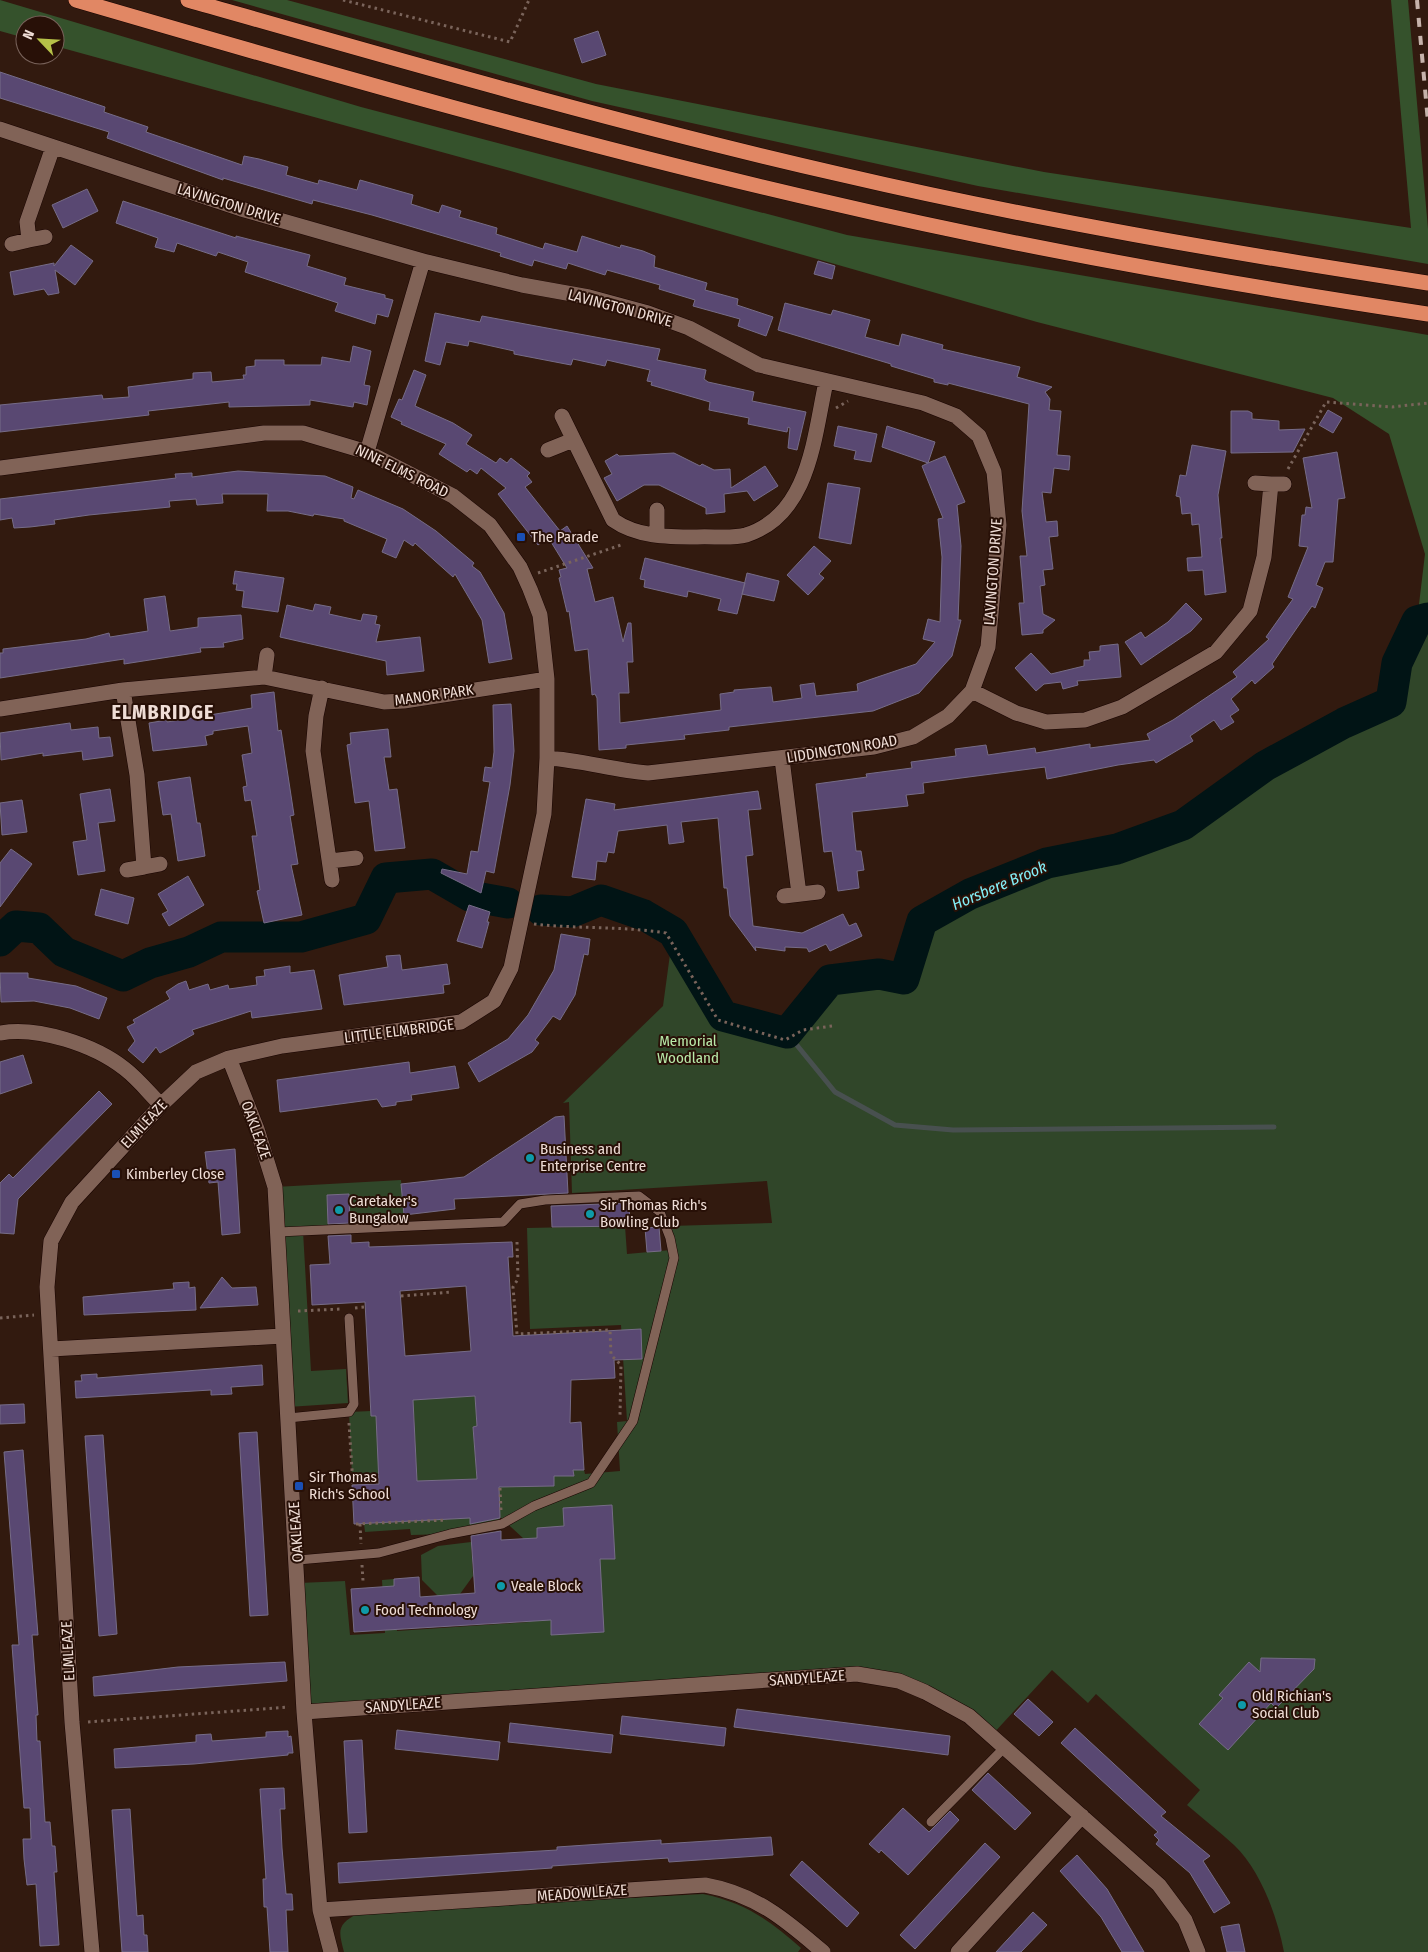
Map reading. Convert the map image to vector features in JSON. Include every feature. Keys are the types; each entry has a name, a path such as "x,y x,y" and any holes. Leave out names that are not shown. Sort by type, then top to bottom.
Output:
{"highway":[{"path":"76,0 489,117 831,203 1050,250 1146,268 1428,314"},
{"path":"188,0 624,122 843,175 959,201 1157,239 1428,283"}],"street":[{"name":"LAVINGTON DRIVE","path":"0,129 240,209 423,261 522,285 589,297 648,313 690,328 759,365 923,403 956,416 979,436 994,472 999,525 988,647 972,691"},
{"path":"29,240 27,222 53,147"},
{"path":"12,244 45,237"},
{"path":"367,452 423,261"},
{"path":"562,416 613,520 640,534 685,537 744,535 778,518 794,498 807,470 826,382"},
{"name":"NINE ELMS ROAD","path":"0,468 264,433 303,433 367,452 453,496 490,525 520,567 540,615 547,679 547,758"},
{"path":"548,450 573,440"},
{"path":"972,691 1016,713 1046,722 1085,720 1122,707 1216,652 1250,611 1264,557 1277,484 1255,483"},
{"path":"657,510 657,534"},
{"path":"264,676 267,655"},
{"name":"MANOR PARK","path":"0,709 123,690 264,676 384,702 404,701 547,679"},
{"path":"322,688 316,716 312,751 332,880"},
{"path":"123,690 137,775 144,867"},
{"name":"LIDDINGTON ROAD","path":"547,758 575,760 614,770 648,773 874,747 913,737 948,716 972,691"},
{"name":"LITTLE ELMBRIDGE","path":"229,1058 282,1046 461,1022 494,1000 511,968 544,814 547,758"},
{"path":"782,759 792,895 818,892"},
{"path":"330,861 356,858"},
{"path":"127,870 160,864"},
{"path":"0,1033 36,1034 68,1040 97,1051 125,1069 161,1105"},
{"name":"ELMLEAZE","path":"92,1952 72,1722 47,1287 51,1242 72,1202 161,1105 196,1072 229,1058"},
{"name":"OAKLEAZE","path":"229,1058 257,1129 276,1187 283,1336 298,1560 304,1712 320,1910 331,1952"},
{"path":"51,1349 283,1336"},
{"name":"SANDYLEAZE","path":"304,1712 857,1674 899,1681 925,1692 969,1716 1005,1746 1159,1885 1185,1920 1198,1952"},
{"path":"958,1952 1082,1816"},
{"name":"MEADOWLEAZE","path":"320,1910 704,1885 730,1890 749,1898 781,1917 823,1952"}],"lane":[{"path":"278,1232 503,1222 520,1204 545,1200 639,1196 660,1212 670,1238 674,1258 633,1421 591,1483 534,1506 502,1524 450,1534 379,1553 298,1560"},
{"path":"288,1418 349,1412 354,1404 350,1318"},
{"path":"931,1822 1005,1746"}],"path":[{"path":"343,0 510,42 529,0"},
{"path":"828,413 867,391"},
{"path":"1277,484 1326,402 1392,407 1428,403"},
{"path":"542,571 628,542 621,538"},
{"path":"521,922 572,928 646,930 666,933 718,1020 785,1040 800,1032 832,1026"},
{"path":"517,1242 518,1279 513,1287 516,1334 610,1330 611,1355 621,1365 620,1418"},
{"path":"401,1296 451,1292"},
{"path":"282,1312 365,1307"},
{"path":"0,1318 49,1314"},
{"path":"349,1412 353,1484 378,1480"},
{"path":"356,1524 454,1520"},
{"path":"91,1722 289,1707"}],"green space":[{"path":"0,0 51,15 15,15 15,35 0,31"},
{"path":"232,0 287,0 596,84 1044,172 1411,228 1391,0 1408,0 1428,229 1428,264 978,186 592,101"},
{"path":"65,19 361,107 847,235 1428,335 1428,618 1417,621 1425,554 1389,434 1333,398 1037,322 507,170 65,49"},
{"name":"Memorial Woodland","path":"1428,618 1428,1952 1284,1952 1272,1909 1252,1868 1234,1845 1187,1805 1200,1790 1096,1694 1088,1703 1052,1670 992,1735 925,1692 857,1674 304,1712 299,1583 345,1581 350,1635 385,1633 382,1580 394,1579 397,1631 529,1622 524,1539 500,1517 497,1526 433,1534 411,1535 410,1529 365,1532 364,1524 500,1516 499,1487 553,1486 554,1476 574,1476 573,1470 584,1470 585,1474 620,1471 617,1422 627,1421 621,1325 530,1329 527,1228 625,1226 627,1254 671,1250 670,1226 772,1223 767,1181 572,1193 569,1102 563,1103 663,1006 673,932 723,1016 787,1032 830,980 879,974 904,979 922,921 970,894 1047,863 1117,849 1183,825 1265,766 1344,723 1391,702 1397,663 1417,621"},
{"path":"401,1180 404,1215 402,1220 350,1225 349,1194 327,1195 328,1230 303,1231 311,1371 346,1369 348,1403 288,1407 275,1187"},
{"path":"475,1396 477,1426 473,1427 477,1479 417,1481 414,1415 408,1400"},
{"path":"371,1411 371,1416 376,1416 379,1474 352,1476 349,1412"},
{"path":"471,1542 473,1576 460,1594 438,1596 422,1580 421,1555 438,1546"},
{"path":"703,1894 732,1902 756,1914 801,1948 798,1952 344,1952 340,1933 343,1924 359,1913"}],"building":[{"path":"598,31 606,55 582,63 574,39"},
{"path":"0,72 105,107 104,112 148,127 146,132 242,165 244,156 259,159 288,167 286,175 318,184 319,180 357,190 360,180 413,195 411,204 439,213 442,205 461,211 459,217 497,228 496,234 543,249 545,243 577,252 582,236 620,248 621,245 643,251 655,256 654,267 707,283 705,290 738,299 737,305 773,317 766,336 738,326 740,319 693,306 695,300 659,289 660,285 607,270 605,275 568,263 566,269 534,260 532,266 500,256 501,253 372,215 313,200 312,204 223,178 223,180 107,138 109,132 0,98"},
{"path":"87,189 98,211 63,228 52,205"},
{"path":"123,201 236,238 236,236 310,255 307,266 346,278 344,285 385,295 385,298 393,300 388,317 377,314 375,324 335,311 338,303 245,272 248,262 218,252 216,256 177,243 174,252 155,247 158,238 116,223"},
{"path":"71,245 93,261 75,285 55,270 59,293 48,295 44,289 14,295 10,272 54,263 54,266"},
{"path":"818,261 835,266 832,279 814,274"},
{"path":"785,303 831,315 833,310 870,320 865,337 899,346 902,334 943,345 942,349 1020,367 1017,377 1052,387 1045,392 1050,399 1049,410 1061,411 1057,455 1070,456 1069,470 1054,468 1051,493 1042,492 1046,522 1057,521 1058,536 1049,537 1053,569 1043,570 1045,585 1040,586 1043,614 1055,620 1043,630 1043,633 1022,635 1019,603 1024,603 1020,556 1027,556 1022,511 1029,404 948,383 948,385 934,382 934,379 891,366 891,364 778,330"},
{"path":"435,313 480,322 482,316 660,349 657,360 706,370 704,379 708,382 754,392 752,401 806,412 797,450 788,448 790,428 788,427 787,432 748,424 749,418 709,410 710,402 651,385 652,382 647,381 650,370 607,360 605,366 573,359 571,365 514,354 514,351 469,341 468,346 446,342 440,365 425,361"},
{"path":"353,346 371,351 364,385 370,386 367,405 354,402 353,407 310,400 310,405 229,407 229,402 148,411 149,415 0,432 0,405 102,395 103,399 129,397 128,387 193,379 193,373 211,372 212,382 244,379 243,375 246,375 246,367 255,366 255,360 284,360 284,365 321,365 322,357 350,362"},
{"path":"414,370 426,375 415,406 453,423 472,435 466,444 496,463 500,458 507,463 511,458 530,473 527,476 532,482 525,487 560,531 567,526 593,568 587,569 595,602 613,597 623,642 628,623 631,623 633,662 627,662 629,693 619,693 620,723 721,710 720,694 734,692 734,690 771,687 773,702 802,698 800,685 814,683 816,696 858,691 857,684 916,664 935,642 923,639 928,619 940,622 942,557 938,519 943,518 922,466 945,456 965,502 957,505 961,546 958,620 961,620 952,656 919,693 873,711 729,727 729,730 684,735 685,739 626,745 626,748 599,750 597,698 595,694 592,695 588,649 575,651 569,611 567,612 559,578 561,577 559,570 567,568 548,537 538,545 498,494 506,488 481,468 477,474 470,469 467,472 439,454 446,444 401,424 402,422 391,417 399,399 402,400"},
{"path":"1328,410 1342,418 1333,433 1319,425"},
{"path":"1231,411 1248,411 1252,413 1252,419 1279,421 1279,430 1305,429 1293,452 1231,453"},
{"path":"838,426 877,434 871,462 854,459 856,451 834,446"},
{"path":"887,426 935,442 928,463 882,447"},
{"path":"1192,445 1226,451 1218,495 1222,538 1220,538 1226,592 1205,595 1203,570 1188,571 1187,558 1202,557 1199,524 1192,525 1191,513 1182,514 1180,497 1176,496 1180,475 1186,476"},
{"path":"1337,452 1345,498 1338,499 1333,562 1325,562 1316,585 1323,588 1315,608 1312,606 1272,664 1274,667 1255,684 1252,680 1231,699 1239,710 1230,716 1234,722 1221,730 1214,720 1190,736 1193,741 1156,763 1154,760 1118,765 1047,779 1045,767 923,783 924,793 906,795 908,806 852,812 856,851 861,851 864,870 857,871 859,888 838,891 832,851 824,852 816,784 867,777 866,774 912,768 911,762 956,756 955,749 986,745 988,755 1035,748 1036,753 1090,744 1090,748 1150,740 1147,734 1173,720 1237,677 1233,672 1269,639 1266,637 1293,599 1288,597 1308,547 1299,546 1302,515 1305,515 1306,507 1312,508 1303,458"},
{"path":"674,453 700,466 702,464 714,470 730,469 731,488 765,466 778,486 754,501 747,491 724,494 725,512 706,514 706,508 659,485 644,485 617,501 604,478 612,474 605,461 617,454 619,456"},
{"path":"238,471 325,476 353,487 351,498 354,499 358,490 403,509 436,531 474,563 472,566 480,572 504,613 512,659 489,663 482,620 455,574 453,577 415,543 413,546 404,540 396,558 382,552 387,539 344,521 344,519 288,511 267,511 268,494 222,494 223,503 197,505 196,499 169,501 170,507 54,520 55,524 30,527 14,528 12,518 0,520 0,499 176,478 175,474 192,473 192,477"},
{"path":"828,483 860,488 851,544 819,538"},
{"path":"814,546 831,561 819,574 824,578 808,595 787,575"},
{"path":"645,558 745,583 737,614 718,610 721,599 688,591 687,597 644,587 645,580 640,579"},
{"path":"235,571 284,578 278,612 242,607 244,591 236,590 237,584 233,584"},
{"path":"747,573 779,581 774,601 742,594"},
{"path":"165,596 170,631 198,627 198,618 241,615 243,639 223,643 224,647 200,648 201,652 124,664 124,659 0,678 0,653 3,653 3,649 86,639 109,633 110,637 148,631 144,599"},
{"path":"1186,603 1202,619 1191,631 1141,665 1125,642 1141,632 1145,638 1168,622"},
{"path":"315,604 331,607 329,614 361,621 363,614 377,616 375,624 380,625 376,642 420,637 424,671 387,675 386,661 280,637 287,605 313,611"},
{"path":"1118,644 1121,677 1077,681 1078,685 1063,689 1061,682 1044,684 1036,691 1015,668 1031,653 1051,674 1084,666 1084,660 1090,660 1089,652 1100,651 1100,646"},
{"path":"274,692 278,731 281,730 294,815 290,816 298,864 291,865 302,915 264,923 257,891 260,890 252,836 257,836 251,800 245,801 243,787 247,786 242,755 252,753 248,726 213,731 213,734 205,736 207,745 153,751 149,723 167,720 167,722 252,708 251,695"},
{"path":"511,704 514,751 510,785 494,873 486,871 481,893 441,873 442,869 467,874 471,851 478,852 490,782 483,781 485,767 492,768 494,752 493,705"},
{"path":"70,723 71,730 98,727 99,738 110,737 113,756 83,760 82,751 43,756 43,753 1,760 0,733"},
{"path":"388,729 391,757 384,757 389,790 397,789 405,848 375,851 369,801 355,803 347,745 351,744 350,733"},
{"path":"190,777 197,823 200,823 205,856 178,861 171,814 163,815 158,782"},
{"path":"110,789 115,821 98,823 105,871 78,875 73,842 87,840 80,794"},
{"path":"758,791 761,809 748,810 753,855 746,856 753,926 802,933 843,914 849,926 856,923 862,936 830,951 826,944 809,952 807,948 785,947 785,951 755,947 756,951 730,916 727,888 724,888 718,818 681,822 684,842 669,844 667,825 618,831 614,853 608,852 606,862 597,861 595,880 572,877 586,799 615,804 614,810"},
{"path":"22,800 27,832 2,835 0,803"},
{"path":"11,849 32,864 0,907 0,863"},
{"path":"188,876 204,905 169,926 162,914 168,911 158,894"},
{"path":"101,889 134,898 128,924 95,915"},
{"path":"469,905 490,912 482,948 457,941"},
{"path":"561,934 590,939 588,955 584,954 575,995 560,1020 553,1016 535,1040 539,1043 532,1052 479,1082 468,1063 508,1039 528,1015 554,970"},
{"path":"400,955 402,970 447,964 450,984 443,985 444,993 344,1005 339,975 388,967 386,956"},
{"path":"290,966 290,973 314,970 322,1009 252,1018 251,1011 192,1030 194,1034 160,1053 156,1047 143,1063 128,1050 135,1041 127,1027 135,1023 133,1020 170,999 166,992 178,984 186,981 189,990 208,984 210,990 228,985 229,989 257,985 256,977 265,976 264,970"},
{"path":"0,973 28,973 28,978 76,986 107,998 99,1019 70,1008 34,1001 1,1002"},
{"path":"23,1055 32,1083 0,1094 0,1062"},
{"path":"409,1062 410,1073 455,1066 459,1088 411,1095 412,1100 396,1102 396,1105 382,1107 377,1099 280,1112 277,1080"},
{"path":"99,1091 112,1104 18,1199 14,1234 0,1233 0,1183 9,1174 13,1178"},
{"name":"Business and Enterprise Centre","path":"564,1116 568,1193 454,1199 455,1209 404,1215 401,1184 464,1177 555,1117"},
{"path":"235,1149 240,1233 222,1235 218,1182 209,1183 205,1152"},
{"name":"Caretaker's Bungalow","path":"349,1194 350,1223 328,1224 327,1195"},
{"name":"Sir Thomas Rich's Bowling Club","path":"629,1203 630,1226 552,1227 551,1206"},
{"path":"659,1227 661,1251 647,1252 645,1228"},
{"path":"351,1235 351,1243 369,1242 369,1247 512,1242 513,1257 508,1257 513,1336 641,1329 642,1359 614,1360 615,1378 571,1380 570,1423 581,1422 584,1470 573,1470 574,1476 554,1476 554,1486 499,1487 500,1518 470,1524 470,1518 354,1524 352,1485 379,1484 376,1416 371,1416 365,1302 312,1305 310,1265 330,1264 328,1236","holes":["466,1286 471,1351 405,1356 400,1291","475,1396 477,1426 473,1427 477,1479 417,1481 413,1400"]},
{"path":"222,1277 232,1288 256,1287 258,1305 200,1308"},
{"path":"189,1282 189,1288 195,1287 196,1310 84,1315 83,1297 174,1289 173,1283"},
{"path":"262,1365 263,1385 231,1387 232,1394 211,1395 211,1390 76,1398 75,1381 82,1381 81,1375 97,1374 97,1378"},
{"path":"24,1404 25,1423 0,1424 0,1405"},
{"path":"257,1432 268,1615 250,1616 239,1433"},
{"path":"103,1435 117,1634 99,1636 85,1436"},
{"path":"23,1450 38,1635 32,1635 38,1715 36,1715 37,1741 40,1741 45,1822 50,1822 52,1846 55,1846 57,1872 54,1872 59,1945 40,1946 36,1884 27,1885 24,1859 23,1839 31,1839 30,1808 24,1808 12,1645 19,1645 4,1452"},
{"path":"612,1505 615,1559 600,1559 604,1632 551,1635 551,1620 354,1632 351,1589 394,1586 394,1579 419,1577 420,1597 475,1593 471,1536 501,1531 501,1540 537,1538 537,1528 564,1526 563,1508"},
{"name":"Old Richian's Social Club","path":"1261,1658 1315,1659 1314,1669 1276,1708 1271,1703 1228,1750 1199,1724 1223,1698 1219,1695 1249,1662 1260,1672"},
{"path":"285,1662 287,1681 94,1696 93,1677 178,1667"},
{"path":"1028,1699 1053,1722 1039,1736 1014,1714"},
{"path":"737,1709 950,1736 948,1755 734,1727"},
{"path":"622,1716 726,1728 724,1746 620,1734"},
{"path":"510,1723 613,1735 611,1753 508,1742"},
{"path":"1075,1728 1166,1812 1161,1816 1210,1856 1203,1861 1230,1903 1214,1913 1190,1873 1156,1844 1159,1840 1154,1835 1158,1832 1061,1743"},
{"path":"397,1730 500,1742 498,1760 395,1749"},
{"path":"288,1731 288,1737 291,1736 293,1753 288,1753 288,1755 194,1764 115,1768 114,1749 196,1742 196,1735 211,1734 212,1741 266,1737 266,1732"},
{"path":"362,1740 367,1832 349,1833 344,1741"},
{"path":"988,1773 1031,1813 1015,1830 972,1790"},
{"path":"284,1788 285,1809 280,1809 282,1848 286,1894 292,1894 293,1910 286,1910 288,1952 270,1952 267,1907 264,1907 263,1879 266,1879 260,1789"},
{"path":"903,1808 929,1832 950,1811 959,1820 908,1875 881,1850 879,1853 869,1844"},
{"path":"130,1809 137,1916 143,1915 144,1935 147,1935 148,1952 122,1952 112,1810"},
{"path":"771,1837 773,1855 669,1862 668,1858 339,1883 338,1863 557,1850 557,1847 661,1840 661,1844"},
{"path":"985,1843 1000,1857 915,1949 900,1935"},
{"path":"1077,1855 1107,1889 1144,1952 1122,1952 1101,1917 1060,1871"},
{"path":"802,1861 859,1913 847,1927 790,1875"},
{"path":"1033,1912 1047,1925 1021,1952 996,1952"},
{"path":"1239,1924 1245,1952 1227,1952 1221,1927"}],"waterway":[{"name":"Horsbere Brook","path":"541,910 572,912 601,900 644,915 673,932 723,1016 787,1033 830,980 879,974 904,979 922,921 970,894 1047,863 1117,849 1183,825 1265,766 1344,723 1391,702 1397,663 1417,621 1428,618"},
{"name":"Horsbere Brook","path":"0,941 16,926 39,928 64,952 123,976 150,963 189,952 221,937 301,937 366,919 386,878 432,874 470,896 508,903"},
{"path":"787,1033 835,1092 895,1125 953,1130 1274,1127"}],"railway":[{"path":"1417,0 1428,122"}],"place":[{"name":"The Parade","path":"521,537"},
{"name":"Business and Enterprise Centre","path":"530,1158"},
{"name":"Kimberley Close","path":"116,1174"},
{"name":"Caretaker's Bungalow","path":"339,1210"},
{"name":"Sir Thomas Rich's Bowling Club","path":"590,1214"},
{"name":"Sir Thomas Rich's School","path":"299,1486"},
{"name":"Veale Block","path":"501,1586"},
{"name":"Food Technology","path":"365,1610"},
{"name":"Old Richian's Social Club","path":"1242,1705"}],"district":[{"name":"ELMBRIDGE","path":"163,712"}]}
